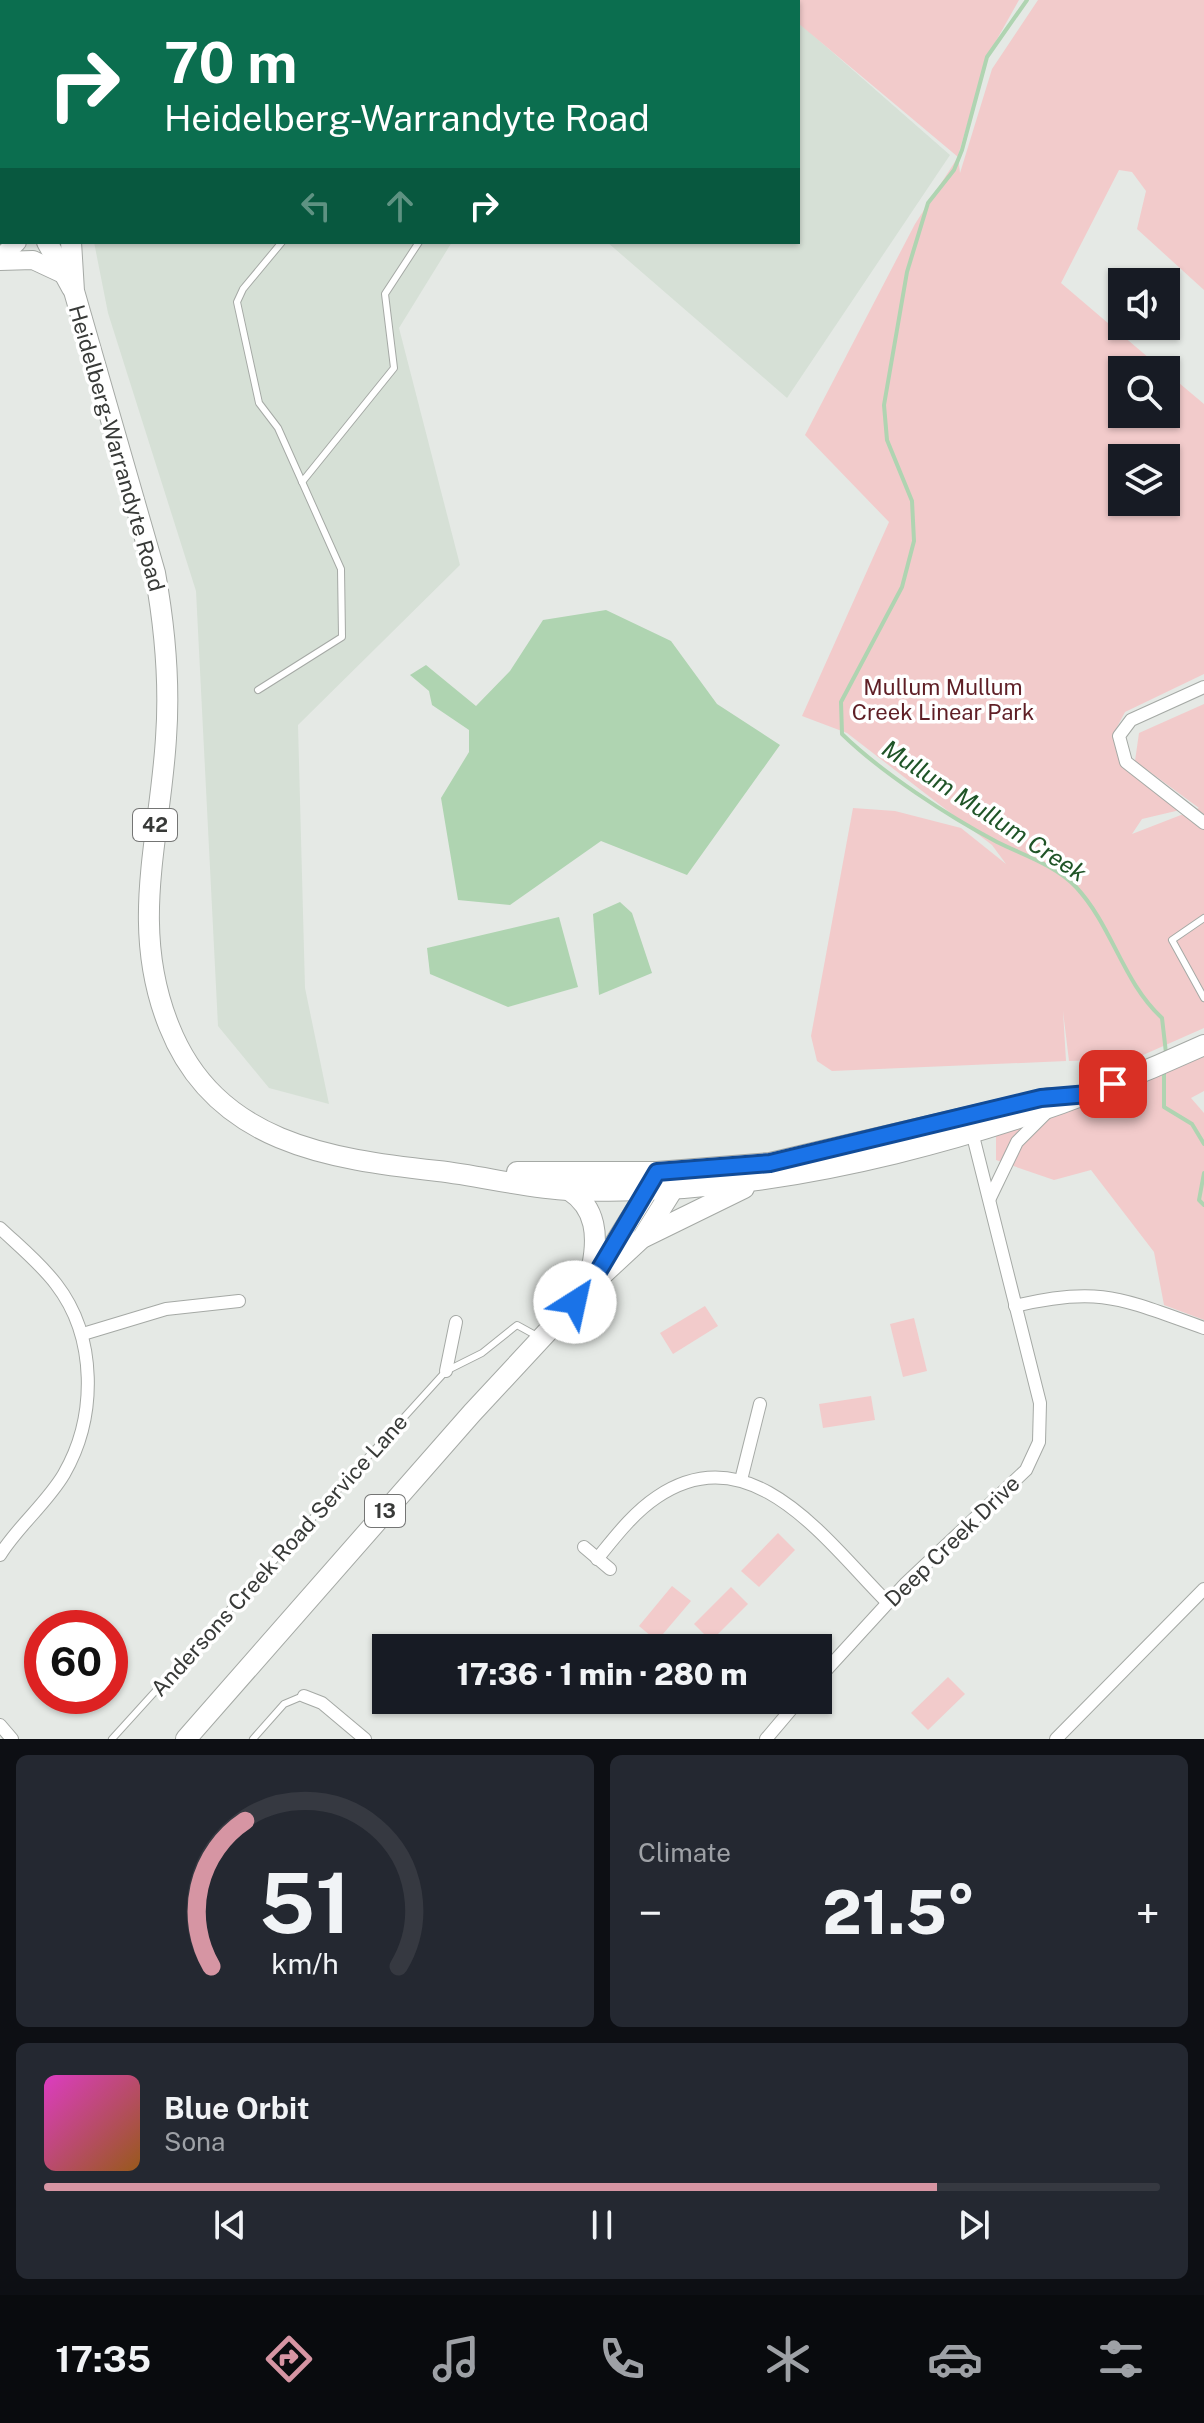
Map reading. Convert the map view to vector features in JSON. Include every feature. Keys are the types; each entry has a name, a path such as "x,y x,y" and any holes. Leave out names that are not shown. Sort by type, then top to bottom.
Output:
{"main road":[{"path":"0,260 15,244"},
{"name":"Heidelberg-Warrandyte Road","path":"48,244 68,283 155,573 164,620 168,683 166,742 147,888 150,959 169,1026 198,1076 245,1119 295,1147 358,1162 569,1190 680,1179 778,1176 895,1152 1041,1098 1088,1094"},
{"name":"Heidelberg-Warrandyte Road","path":"68,283 71,244"},
{"path":"0,260 33,260 68,283"},
{"name":"Heidelberg-Warrandyte Road","path":"680,1179 1052,1107 1138,1075 1203,1045"},
{"name":"Heidelberg-Warrandyte Road","path":"457,1173 653,1181"},
{"path":"643,1237 666,1229 725,1195 778,1176"},
{"name":"13","path":"186,1739 472,1413 589,1287 643,1237 680,1179"},
{"name":"13","path":"589,1287 653,1181"},
{"path":"569,1190 583,1198 598,1239 589,1287"}],"street":[{"path":"1204,687 1131,720 1119,736 1126,762 1204,823"},
{"path":"990,1198 1017,1142 1052,1107"},
{"name":"Deep Creek Drive","path":"832,1663 887,1602 1002,1497 1032,1461 1041,1431 1040,1403 970,1124"},
{"path":"0,1228 58,1286 83,1334 89,1391 74,1454 62,1477 4,1538 0,1555"},
{"path":"1015,1306 1068,1294 1095,1294 1204,1328"},
{"path":"83,1334 166,1309 239,1301"},
{"path":"446,1371 456,1322"},
{"path":"741,1480 760,1404"},
{"path":"597,1559 635,1516 664,1493 704,1480 741,1480 769,1491 789,1505 887,1602"},
{"path":"584,1547 610,1569"},
{"path":"1056,1739 1204,1589"},
{"path":"304,1696 322,1703 365,1739"},
{"path":"766,1739 787,1714"},
{"path":"0,1725 12,1739"}],"lane":[{"path":"258,690 342,637 341,569 278,428 259,403 237,302 243,289 280,244"},
{"path":"302,482 394,368 385,294 418,244"},
{"path":"1204,918 1172,940 1202,987 1204,998"},
{"name":"Andersons Creek Road Service Lane","path":"112,1739 446,1371 482,1353 517,1325 541,1338"},
{"path":"253,1739 290,1699 304,1696"}],"shaded area":[{"path":"800,24 950,155 787,398 609,244 800,244"},
{"path":"94,244 451,244 399,328 460,565 298,725 305,988 329,1104 269,1088 218,1026 196,591 108,313"},
{"path":"606,610 671,641 717,704 780,745 687,875 601,841 510,905 458,900 441,798 469,752 469,730 432,705 429,691 410,675 426,665 476,706 510,671 543,620"},
{"path":"620,902 632,913 652,973 599,995 593,914"},
{"path":"559,917 578,987 508,1007 430,974 427,948"}],"green space":[{"name":"Mullum Mullum Creek Linear Park","path":"800,0 1019,0 987,57 958,156 960,173 992,69 1038,0 1204,0 1204,290 1137,229 1146,191 1132,172 1119,170 1061,283 1108,323 1108,340 1128,340 1147,356 1108,356 1108,428 1180,428 1180,384 1204,404 1204,674 1125,712 1115,731 1122,764 1180,810 1142,819 1132,834 1199,808 1135,761 1139,733 1204,704 1204,1028 1134,1059 1069,1061 1063,1011 1066,1061 832,1071 817,1061 811,1036 853,808 895,811 961,828 1006,864 992,845 847,733 802,716 889,522 805,435 915,224 958,157 800,25"},
{"path":"1204,1047 1204,1091 1191,1098 1204,1113 1204,1320 1164,1305 1154,1252 1091,1170 1054,1180 996,1160 996,1132"},
{"path":"705,1306 718,1326 673,1354 660,1333"},
{"path":"914,1318 927,1371 903,1377 890,1324"},
{"path":"871,1396 875,1420 823,1428 819,1404"},
{"path":"778,1533 795,1550 759,1587 741,1571"},
{"path":"672,1586 691,1601 663,1634 649,1634 639,1626"},
{"path":"731,1587 748,1604 718,1634 704,1634 694,1624"},
{"path":"948,1677 965,1694 928,1730 911,1713"}],"waterway":[{"name":"Mullum Mullum Creek","path":"1027,0 987,57 962,150 954,170 928,203 907,272 884,405 887,440 912,501 914,541 902,587 841,702 842,734 876,764 937,807 1068,879 1089,903 1137,988 1162,1018 1166,1053"},
{"name":"Mullum Mullum Creek","path":"1164,1070 1164,1107 1192,1124 1204,1144"},
{"name":"Mullum Mullum Creek","path":"1204,1173 1199,1200 1204,1205"}],"route":[{"path":"575,1302 589,1287 608,1251 650,1189 657,1172 770,1163 1041,1098 1088,1094 1113,1084"}]}
